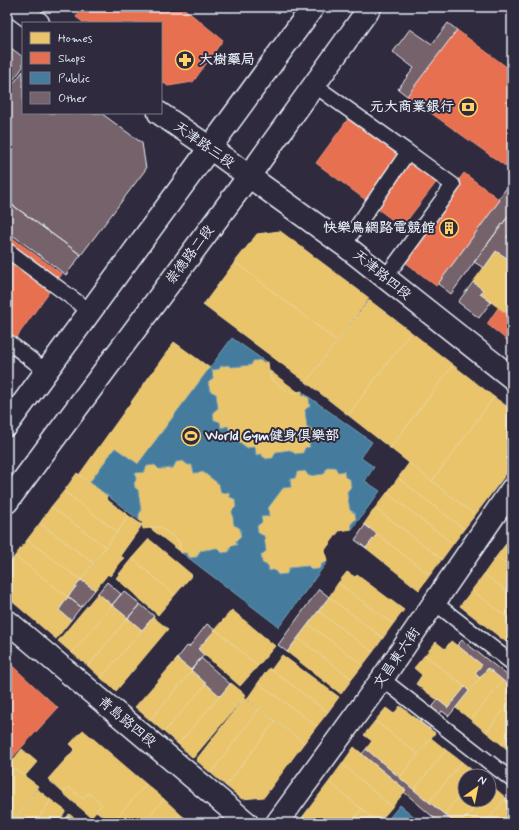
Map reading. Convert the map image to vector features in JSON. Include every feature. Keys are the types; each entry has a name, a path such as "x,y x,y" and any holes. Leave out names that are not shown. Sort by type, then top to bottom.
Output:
{"street":[{"path":"16,7 37,22"},
{"path":"7,426 313,7"},
{"name":"崇德路二段","path":"7,502 249,176 370,7"},
{"name":"天津路三段","path":"160,114 249,176"},
{"name":"天津路四段","path":"249,176 344,245 512,378"},
{"name":"文昌東六街","path":"277,823 382,679 512,489"},
{"name":"青島路四段","path":"7,621 247,823"}],"lane":[{"path":"314,85 453,185 385,278"},
{"path":"344,245 408,152"},
{"path":"7,250 91,312"},
{"path":"7,341 46,371"},
{"path":"435,603 512,663"},
{"path":"382,679 512,780"}],"building: Homes":[{"path":"280,231 369,298 337,341 235,262 257,234"},
{"path":"496,251 507,258 510,255 512,256 512,312 510,316 480,294 483,290 473,282"},
{"path":"235,262 337,341 306,382 203,305"},
{"path":"369,300 411,332 348,415 306,382"},
{"path":"411,332 453,365 390,448 348,415"},
{"path":"174,342 210,368 138,464 115,448 90,482 79,475"},
{"path":"259,360 263,363 268,362 270,378 290,393 302,391 303,396 305,395 309,398 310,406 305,410 307,427 313,430 314,437 309,441 310,447 305,448 303,453 295,454 290,450 276,452 273,458 266,459 262,456 262,454 256,455 255,447 247,448 230,435 228,426 221,428 220,422 214,420 213,412 218,408 216,394 210,391 208,383 213,378 212,370 228,365 232,367 251,365 253,361"},
{"path":"453,365 494,397 432,481 390,448"},
{"path":"270,371 298,392 290,393 270,378"},
{"path":"494,397 512,410 512,466 475,515 432,481"},
{"path":"183,461 188,465 192,465 194,473 203,472 219,484 221,493 229,492 230,497 235,499 236,507 232,511 234,525 240,528 241,537 236,541 237,545 231,546 229,552 222,553 217,548 200,551 197,557 190,558 186,553 181,553 179,541 160,527 143,529 142,522 139,520 139,514 141,511 138,490 135,488 134,483 136,480 135,473 144,472 147,466 155,465 159,469 173,468 176,462"},
{"path":"409,463 475,515 464,529 398,478"},
{"path":"327,467 335,467 338,472 344,471 345,477 350,479 351,487 347,492 350,510 355,513 356,519 351,524 352,529 339,531 325,550 327,562 322,564 319,569 312,570 308,566 289,568 287,574 278,575 274,570 269,571 268,566 262,563 261,555 266,551 264,536 258,533 257,526 262,522 261,517 269,516 268,508 283,488 291,487 290,479 295,478 297,472 305,471 309,476 324,474"},
{"path":"77,473 107,496 106,499 129,516 117,532 64,491"},
{"path":"398,478 464,529 453,544 387,493"},
{"path":"64,491 117,532 106,547 51,507"},
{"path":"387,493 453,544 442,559 375,508"},
{"path":"51,507 106,547 93,563 40,523"},
{"path":"375,508 442,559 430,575 364,524"},
{"path":"129,516 142,525 120,556 124,558 110,576 108,574 95,590 81,580"},
{"path":"40,523 93,563 81,580 27,540"},
{"path":"160,527 179,541 181,552 150,528"},
{"path":"377,534 430,575 419,590 366,548"},
{"path":"149,539 192,575 175,595 132,558"},
{"path":"27,540 81,580 68,597 15,556"},
{"path":"509,540 512,542 512,569 496,557"},
{"path":"15,556 68,597 59,610 71,620 56,639 7,597 7,567"},
{"path":"496,557 512,569 512,595 484,574"},
{"path":"132,558 175,595 158,615 116,578"},
{"path":"347,572 355,577 357,575 404,610 393,624 338,583"},
{"path":"484,574 512,595 512,621 472,590"},
{"path":"338,583 393,624 383,638 329,597"},
{"path":"472,590 512,621 512,642 510,645 460,606"},
{"path":"98,593 112,605 72,653 58,641"},
{"path":"329,597 383,638 373,652 318,611"},
{"path":"112,605 128,618 88,666 72,653"},
{"path":"232,610 275,646 258,666 215,629"},
{"path":"318,611 373,652 363,665 308,624"},
{"path":"153,617 168,629 116,691 101,678"},
{"path":"128,618 142,630 101,678 88,666"},
{"path":"308,624 363,665 352,679 298,638"},
{"path":"215,629 258,666 240,686 198,649"},
{"path":"298,638 352,679 341,694 287,652"},
{"path":"451,641 482,665 475,673 480,678 469,691 425,655 436,642 445,649"},
{"path":"282,655 339,697 328,712 271,670"},
{"path":"425,655 465,687 448,708 416,684 422,675 414,668"},
{"path":"177,659 192,671 150,720 135,707"},
{"path":"269,668 328,712 317,726 258,683"},
{"path":"488,668 503,680 471,720 456,708"},
{"path":"192,671 206,684 164,732 150,720"},
{"path":"503,680 512,688 512,700 486,732 471,720"},
{"path":"231,683 246,695 193,758 178,744"},
{"path":"258,683 317,726 304,743 247,699"},
{"path":"206,684 220,696 178,744 164,732"},
{"path":"244,698 259,709 211,773 196,760"},
{"path":"512,700 512,731 501,744 486,732"},
{"path":"400,706 435,733 418,754 375,721 386,708 394,714"},
{"path":"259,709 275,721 226,786 211,773"},
{"path":"275,721 304,743 264,797 242,799 226,786"},
{"path":"375,721 418,754 400,777 366,749 372,741 364,735"},
{"path":"83,730 146,784 112,823 96,811 102,804 88,793 83,799 68,787 63,793 48,779 75,749 70,744"},
{"path":"512,731 512,753 501,744"},
{"path":"431,738 446,750 414,790 399,778"},
{"path":"354,747 406,790 392,807 342,764"},
{"path":"22,749 37,762 25,776 9,765"},
{"path":"446,750 462,762 429,802 414,790"},
{"path":"462,762 470,768 457,768"},
{"path":"7,763 38,786 16,817 7,811"},
{"path":"342,764 392,807 378,823 329,782"},
{"path":"457,768 457,799 444,814 429,802"},
{"path":"329,782 362,809 350,823 298,823"},
{"path":"146,784 164,799 143,823 112,823"},
{"path":"68,787 83,799 88,793 102,804 91,817 63,793"},
{"path":"37,789 51,800 35,823 12,823"},
{"path":"497,790 506,798 485,823 462,823 474,808 497,808"},
{"path":"506,798 512,803 512,821 510,823 485,823"},
{"path":"164,799 180,814 172,823 143,823"},
{"path":"457,799 457,808 474,808 462,823 455,823 444,814"},
{"path":"51,800 66,811 58,823 35,823"},
{"path":"362,809 378,823 350,823"},
{"path":"7,811 15,817 11,823 7,823"},
{"path":"69,814 81,823 63,823"},
{"path":"180,814 191,823 172,823"}],"building: Shops":[{"name":"大樹藥局","path":"83,7 182,7 223,40 193,82 168,86 162,82 162,22 83,22 76,17"},
{"name":"元大商業銀行","path":"457,30 512,71 511,170 407,96"},
{"path":"351,115 438,180 402,227 316,163"},
{"name":"快樂鳥網路電競館","path":"464,173 500,200 436,286 400,258"},
{"path":"7,234 62,274 16,338 7,331"},
{"path":"498,308 510,316 512,312 512,344 487,324"},
{"path":"7,661 58,708 10,760 7,758"}],"building: Public":[{"path":"232,338 266,362 259,360 253,361 251,365 232,367 228,365 212,370 213,378 208,383 210,391 216,394 218,408 213,412 214,420 220,422 221,428 228,426 230,435 247,448 255,447 256,455 262,454 262,456 266,459 273,458 276,452 290,450 295,454 303,453 305,448 310,447 309,441 314,437 313,430 307,427 305,410 310,406 309,398 305,395 303,396 302,392 372,442 361,458 374,467 365,481 380,491 352,529 351,524 356,519 355,513 350,510 347,492 351,487 350,479 345,477 344,471 338,472 335,467 327,467 324,474 309,476 305,471 297,472 295,478 290,479 291,487 283,488 268,508 269,516 261,517 262,522 257,526 258,533 264,536 266,551 261,555 262,563 268,566 269,571 274,570 278,575 287,574 289,568 308,566 312,570 319,569 322,564 327,562 279,627 182,553 186,553 190,558 197,557 200,551 217,548 222,553 229,552 231,546 237,545 236,541 241,537 240,528 234,525 232,511 236,507 235,499 230,497 229,492 221,493 219,484 203,472 194,473 192,465 188,465 183,461 176,462 173,468 159,469 155,465 147,466 144,472 135,473 136,480 134,483 135,488 138,490 141,511 139,514 139,520 90,482 115,448 138,464"},
{"path":"400,805 422,823 385,823"}],"building: Other":[{"path":"448,23 457,30 407,96 398,89 414,68 393,52 410,29 432,44"},
{"path":"7,45 22,56 22,68 7,88"},
{"path":"22,72 22,114 102,114 142,143 146,169 81,255 7,201 7,92"},
{"path":"512,181 512,211 451,294 438,284 500,200 498,199"},
{"path":"7,201 81,255 66,275 7,231"},
{"path":"512,211 512,230 507,237 512,240 512,256 510,255 507,258 496,251 484,268 474,262"},
{"path":"473,282 483,290 480,294 491,302 479,318 458,302"},
{"path":"365,525 377,534 366,548 355,540"},
{"path":"81,580 95,590 81,607 68,597"},
{"path":"107,582 121,594 112,605 98,593"},
{"path":"319,589 329,597 287,652 278,645"},
{"path":"124,591 140,604 128,618 112,605"},
{"path":"68,597 81,607 71,620 59,610"},
{"path":"140,604 154,616 142,630 128,618"},
{"path":"207,624 215,630 198,649 204,655 191,670 177,659 187,646 189,647"},
{"path":"462,640 512,679 512,688 488,668 480,678 475,673 482,665 457,645"},
{"path":"201,658 230,684 220,696 191,670"},
{"path":"465,687 469,691 449,716 442,711 429,729 420,722 438,700 448,708"},
{"path":"366,749 455,823 440,823 404,792 406,790 362,754"}],"place":[{"name":"大樹藥局","path":"185,60"},
{"name":"元大商業銀行","path":"468,107"},
{"name":"快樂鳥網路電競館","path":"449,228"},
{"name":"World Gym健身俱樂部","path":"191,436"}]}
